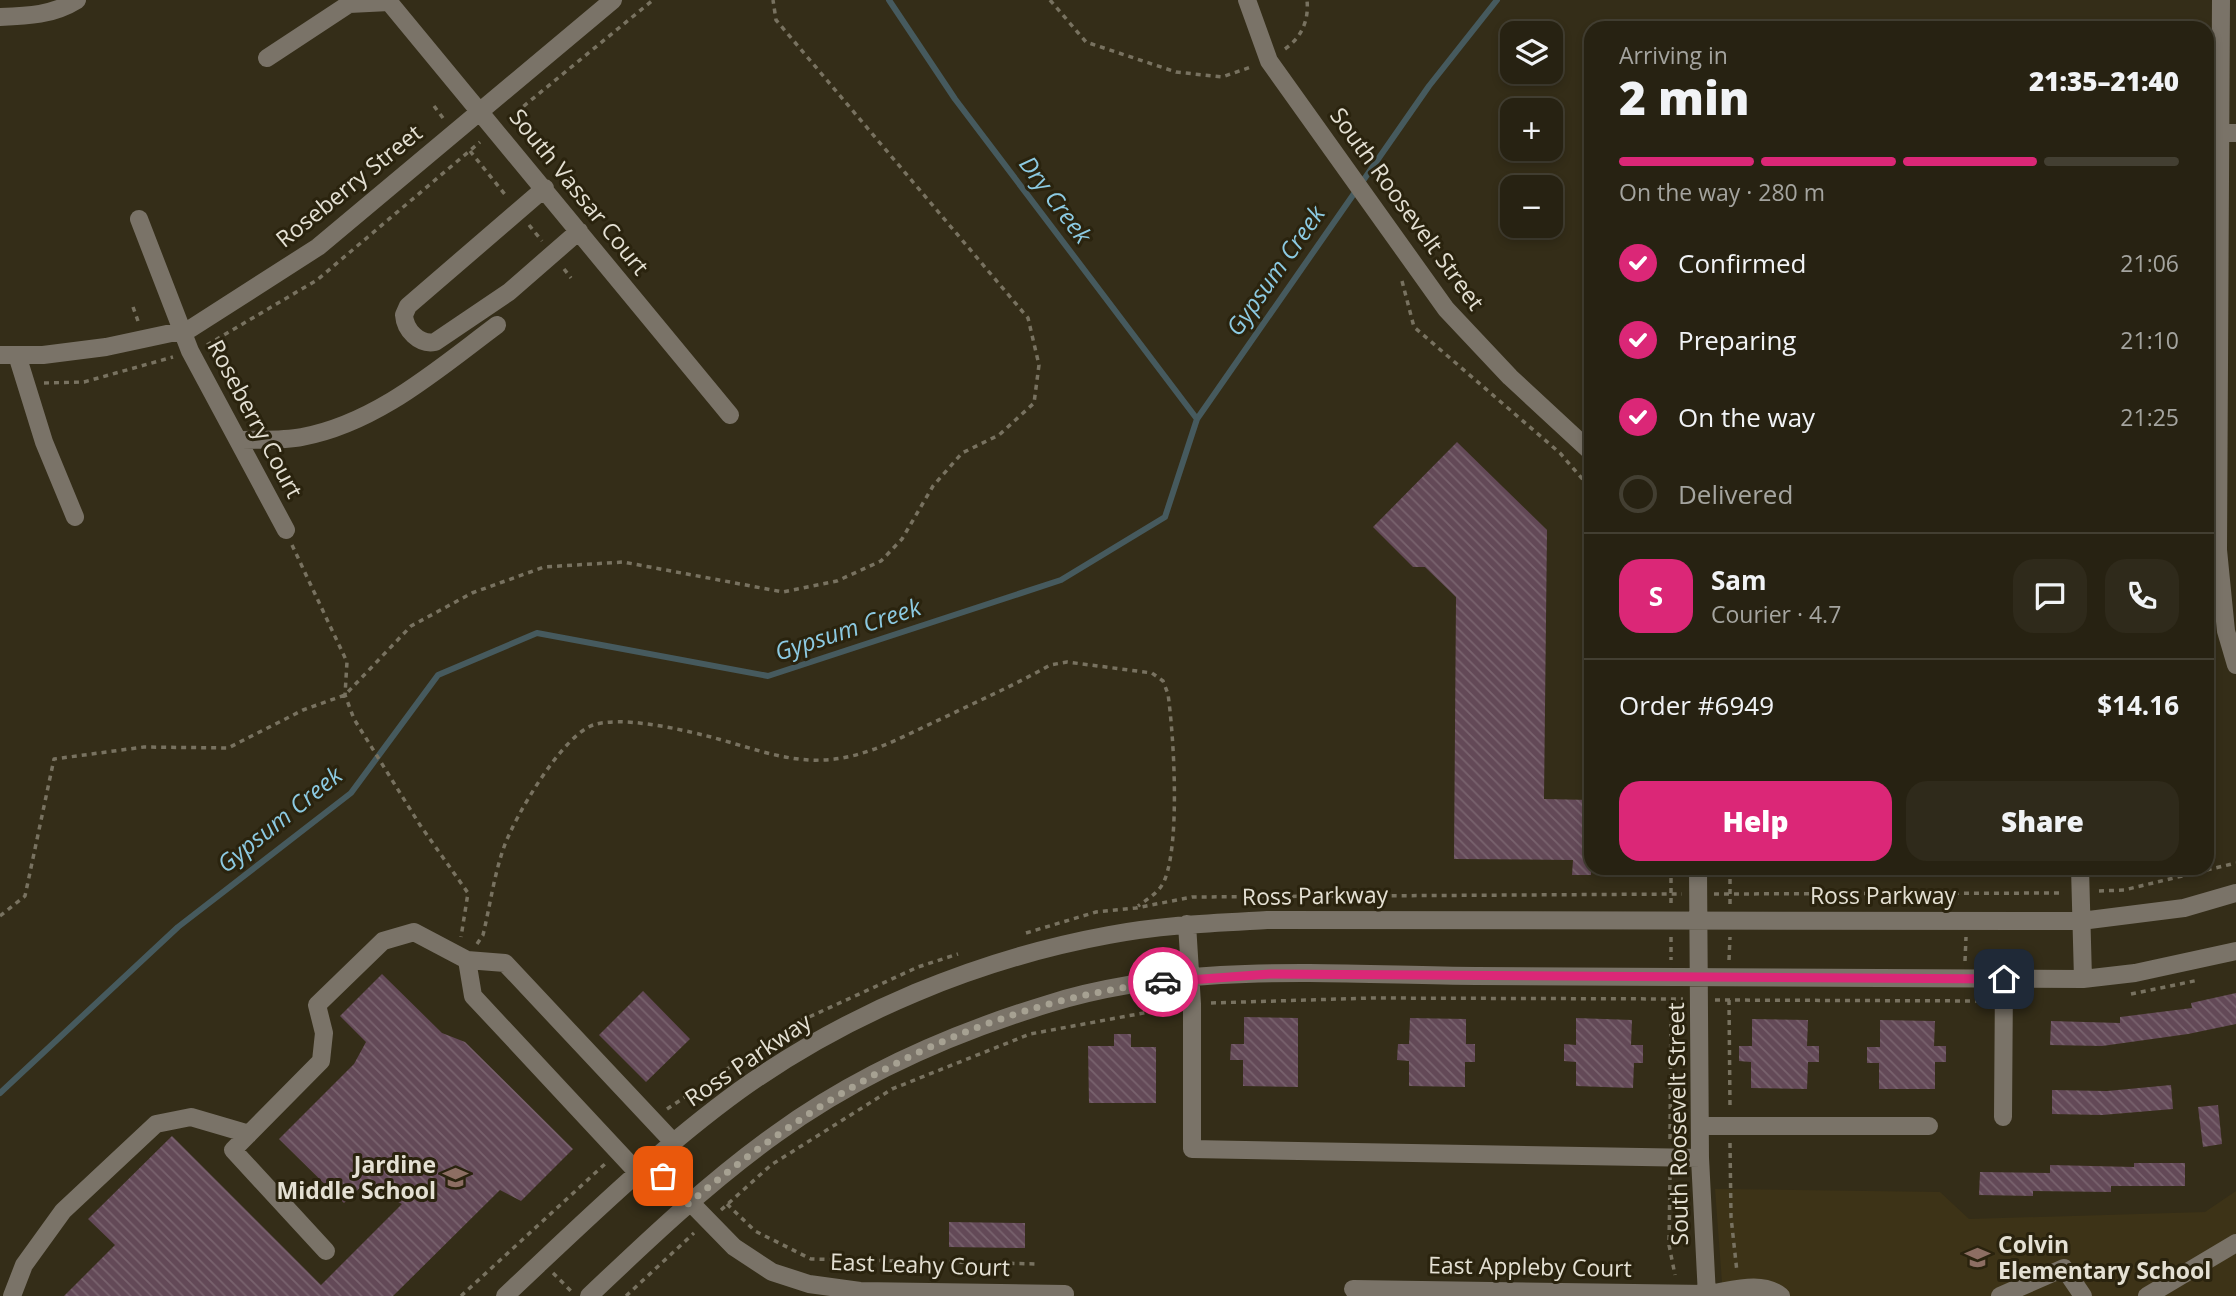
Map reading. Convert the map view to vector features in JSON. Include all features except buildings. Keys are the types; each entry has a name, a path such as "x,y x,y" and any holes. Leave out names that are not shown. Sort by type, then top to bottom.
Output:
{"street":[{"path":"0,17 34,16 63,8 77,0"},
{"name":"Roseberry Street","path":"9,355 43,355 106,347 190,329 318,247 613,0"},
{"name":"South Roosevelt Street","path":"1247,0 1269,61 1446,309 1510,377 1584,446"},
{"path":"2214,270 2221,134 2221,0"},
{"name":"South Vassar Court","path":"267,58 349,4 389,2 730,415"},
{"path":"545,188 408,306 404,315 408,330 419,339 435,342 509,292 579,230"},
{"name":"Roseberry Court","path":"139,219 182,330 286,530"},
{"path":"237,440 300,438 336,428 417,385 497,325"},
{"path":"2214,341 2218,550 2226,631 2236,665"},
{"path":"9,355 75,517"},
{"name":"South Roosevelt Street","path":"1698,875 1700,1158 1707,1295"},
{"path":"2080,875 2082,979"},
{"name":"Ross Parkway","path":"505,1296 674,1143 742,1089 788,1059 878,1010 927,988 1056,947 1138,930 1267,919 2081,921 2184,908 2236,893"},
{"path":"1187,924 1192,1004 1192,1149 1700,1158"},
{"path":"326,1251 233,1150 321,1061 324,1033 317,1004 383,941 414,932 467,960 505,963 674,1143"},
{"path":"589,1296 688,1204 777,1133 817,1106 926,1049 1052,1002 1124,987 1190,979 1270,974 2082,979 2136,973 2236,951"},
{"name":"East Leahy Court","path":"467,960 473,996 645,1168 734,1247 772,1272 810,1284 860,1291 1065,1294"},
{"path":"2003,1117 2004,979"},
{"path":"12,1296 24,1265 63,1211 156,1124 191,1117 249,1134"},
{"path":"1700,1126 1929,1126"},
{"path":"2147,1296 2236,1243"},
{"path":"2000,1296 2064,1268 2083,1296"},
{"name":"East Appleby Court","path":"1353,1289 1707,1295 1772,1289 1781,1296"}],"path":[{"path":"0,916 25,895 54,759 144,747 228,748 303,710 345,695 411,626 472,593 544,567 623,562 783,592 837,581 881,561 902,539 933,486 962,453 999,435 1034,403 1039,365 1028,318 776,20 773,0"},
{"path":"1049,0 1086,42 1176,72 1222,77 1269,61 1295,41 1309,16 1307,0"},
{"path":"434,106 571,278"},
{"path":"1400,271 1415,327 1560,453 1584,481"},
{"path":"286,530 347,662 345,695 354,719 420,825 468,893 461,933 467,960"},
{"path":"467,960 484,935 503,849 512,828 560,753 580,732 594,725 643,724 699,734 796,758 833,759 875,749 1050,665 1067,662 1152,673 1163,681 1168,694 1174,836 1164,881 1156,892 1136,908 1138,930"},
{"path":"1730,875 1731,1217 1739,1290"},
{"path":"1965,978 1966,921"},
{"path":"2124,995 2211,978"},
{"path":"626,1296 771,1165 892,1089 1030,1034 1192,1004 1371,998 2004,1001"},
{"path":"727,1204 755,1231 811,1259 1039,1264"},
{"path":"542,1261 576,1296"}],"shaded area":[{"name":"Colvin Elementary School","path":"1715,1189 1940,1192 1969,1219 2205,1212 2236,1191 2236,1296 1723,1296"}],"waterway":[{"name":"Dry Creek","path":"889,0 955,99 1197,419"},
{"name":"Gypsum Creek","path":"0,1093 178,927 351,793 438,675 537,633 768,676 1061,580 1165,517 1197,419 1429,86 1497,0"}],"way so far":[{"path":"663,1176 688,1204 777,1133 817,1106 926,1049 1052,1002 1163,982"}],"place":[{"name":"Jardine Middle School","path":"456,1178"},
{"name":"Colvin Elementary School","path":"1978,1258"}],"route":[{"path":"1163,982 1270,974 2004,979"}]}
